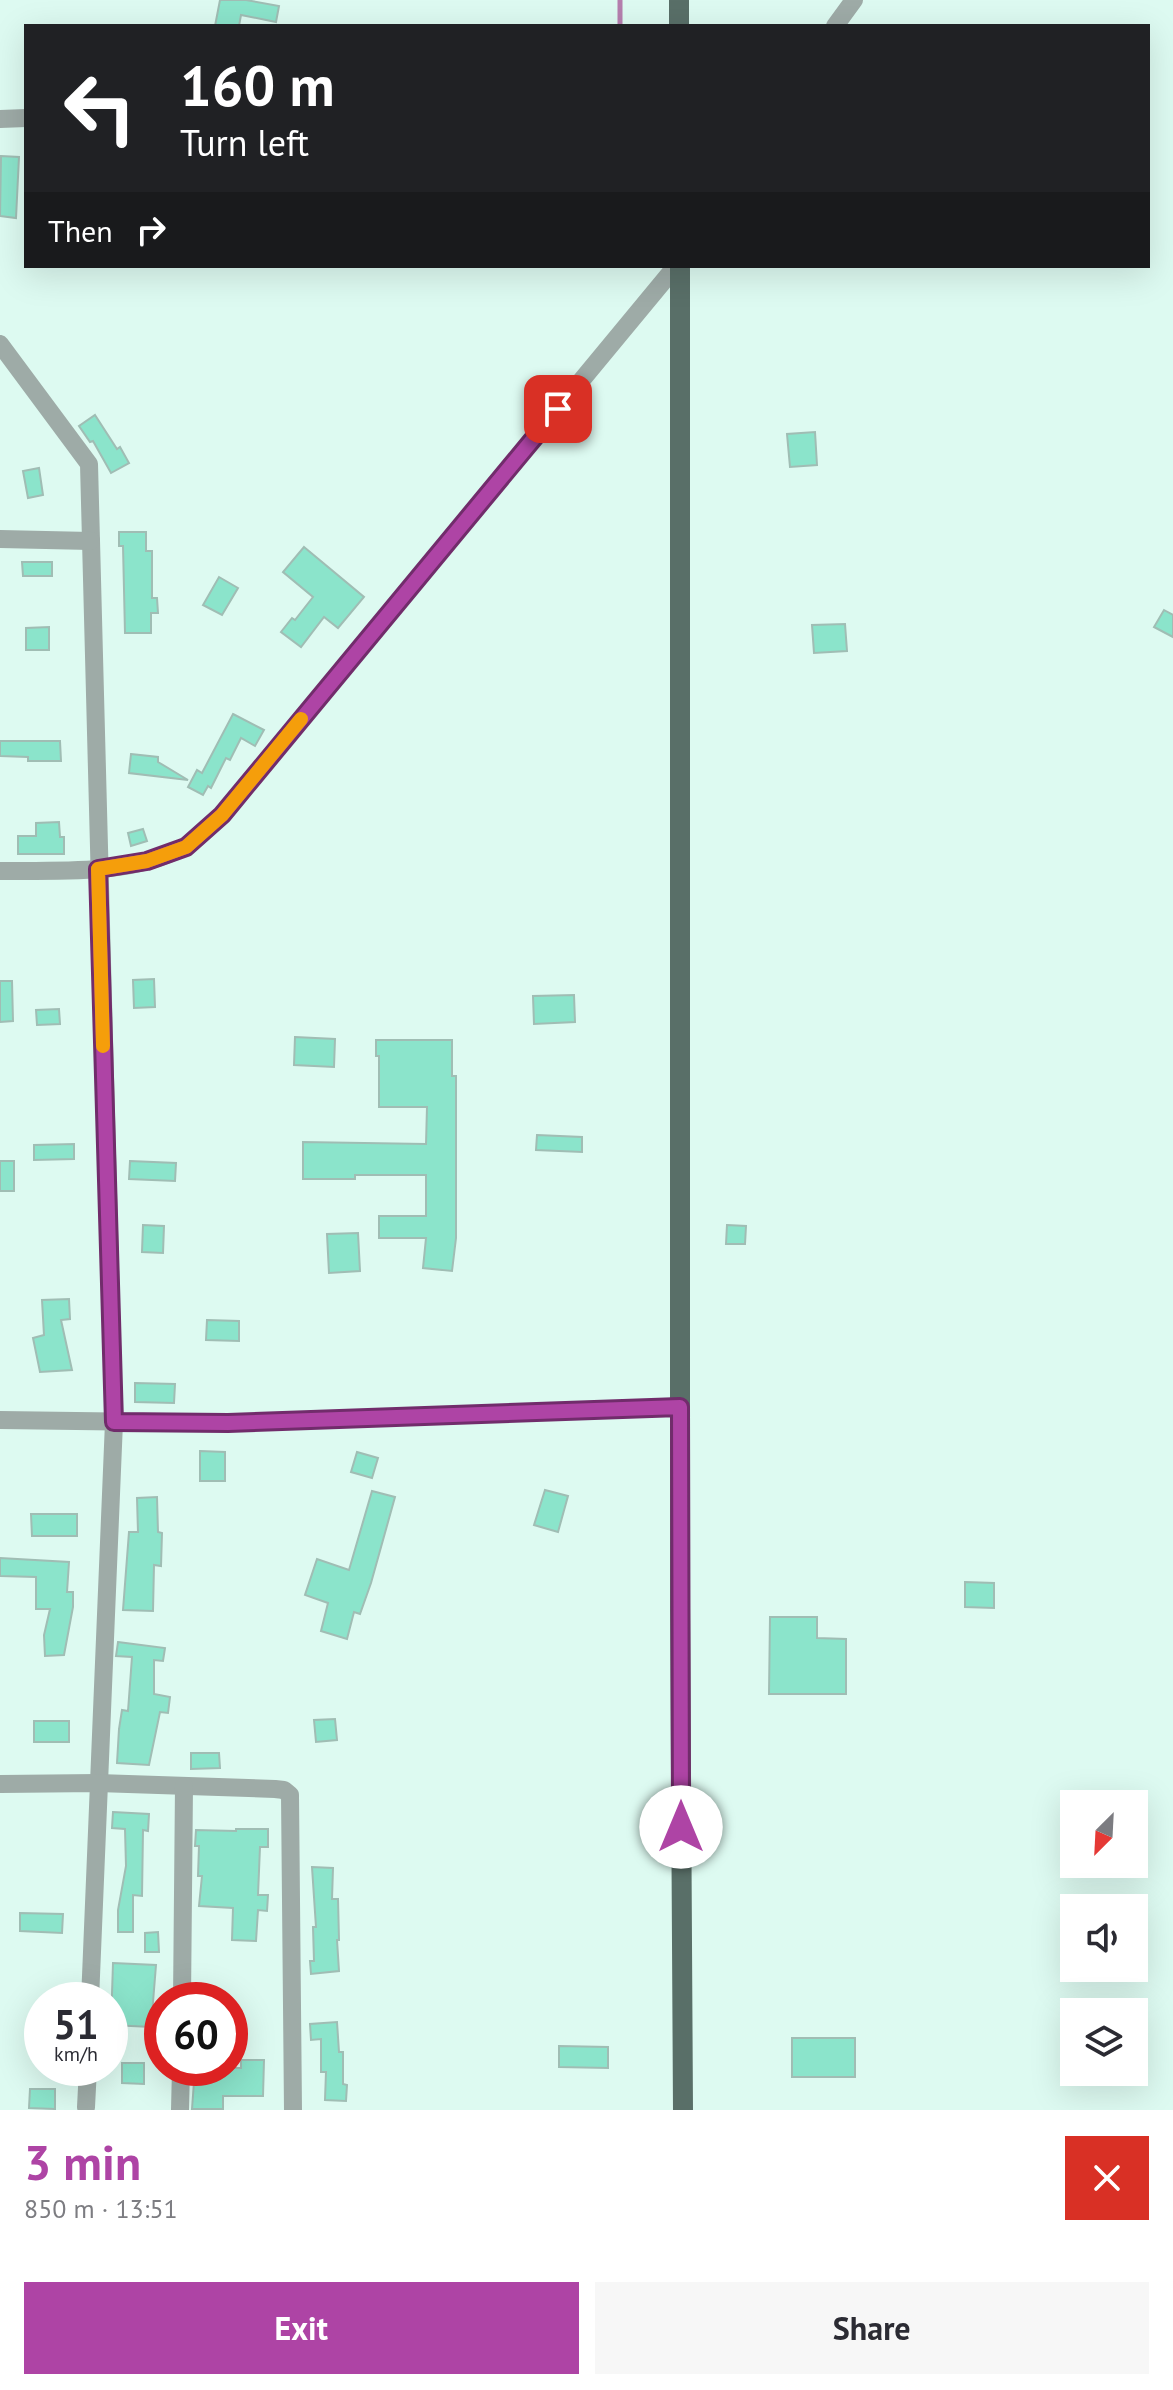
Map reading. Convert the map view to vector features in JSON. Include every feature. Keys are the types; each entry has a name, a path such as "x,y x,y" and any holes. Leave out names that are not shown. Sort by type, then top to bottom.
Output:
{"main road":[{"path":"679,0 679,24"},
{"path":"678,268 683,2110"}],"street":[{"path":"836,24 854,0"},
{"path":"0,119 24,118"},
{"path":"0,871 98,869 147,861 186,847 222,815 676,268"},
{"path":"0,344 89,464 114,1422 91,1982"},
{"path":"0,539 91,541"},
{"path":"0,1420 228,1423 680,1407"},
{"path":"0,1784 98,1783 275,1789 284,1790 290,1795 293,2110"},
{"path":"182,1982 184,1786"},
{"path":"86,2107 87,2086"},
{"path":"180,2110 181,2086"}],"building":[{"path":"220,0 246,0 279,6 276,22 241,15 239,24 215,24"},
{"path":"1,156 19,157 16,218 0,216"},
{"path":"95,415 129,463 111,473 93,441 90,442 79,426"},
{"path":"815,432 817,465 790,467 787,434"},
{"path":"39,468 43,495 28,498 23,471"},
{"path":"119,532 146,532 146,551 152,551 152,598 157,598 158,613 151,613 151,633 125,633 123,546 119,546"},
{"path":"304,547 364,597 338,628 324,617 301,647 281,632 313,597 283,572"},
{"path":"22,562 52,562 52,576 23,576"},
{"path":"219,577 238,588 222,615 203,605"},
{"path":"1164,610 1173,615 1173,637 1154,627"},
{"path":"845,624 847,651 814,653 812,625"},
{"path":"49,627 49,650 26,650 26,628"},
{"path":"233,714 264,730 255,746 241,738 230,760 226,758 211,788 208,786 203,795 188,787 197,770 202,773"},
{"path":"0,741 60,741 61,761 28,761 28,757 0,756"},
{"path":"131,754 158,757 158,762 188,780 129,773"},
{"path":"59,822 60,837 64,837 64,854 18,854 18,836 36,836 36,823"},
{"path":"143,829 147,841 131,846 128,833"},
{"path":"154,979 155,1007 134,1008 133,980"},
{"path":"0,981 12,981 13,1021 0,1022"},
{"path":"574,995 575,1022 534,1024 533,996"},
{"path":"59,1009 60,1024 37,1025 36,1010"},
{"path":"295,1037 335,1039 334,1067 294,1065"},
{"path":"376,1040 452,1040 452,1076 456,1076 456,1238 452,1271 423,1268 426,1238 379,1238 379,1216 426,1216 426,1175 303,1179 303,1142 426,1144 427,1107 379,1107"},
{"path":"537,1135 582,1137 582,1152 536,1150"},
{"path":"74,1144 74,1159 34,1160 34,1145"},
{"path":"0,1161 14,1161 14,1191 0,1191"},
{"path":"130,1161 176,1163 175,1181 129,1179"},
{"path":"143,1225 164,1226 163,1253 142,1252"},
{"path":"727,1225 746,1226 745,1244 726,1244"},
{"path":"358,1233 360,1271 329,1273 327,1234"},
{"path":"69,1299 70,1319 61,1320 72,1370 40,1372 33,1338 44,1335 42,1300"},
{"path":"207,1320 239,1321 239,1341 206,1340"},
{"path":"135,1383 175,1384 174,1403 135,1402"},
{"path":"200,1451 225,1452 225,1481 200,1481"},
{"path":"357,1452 378,1458 372,1478 351,1472"},
{"path":"545,1490 568,1496 558,1532 534,1525"},
{"path":"372,1491 395,1497 371,1583 360,1614 354,1612 347,1639 321,1631 328,1603 305,1595 317,1559 349,1570"},
{"path":"157,1497 158,1532 162,1533 161,1566 154,1565 153,1611 123,1610 129,1532 138,1532 137,1498"},
{"path":"31,1514 77,1514 77,1536 32,1536"},
{"path":"0,1558 69,1562 67,1592 73,1592 73,1607 64,1655 45,1656 44,1635 50,1609 36,1609 36,1577 0,1576"},
{"path":"965,1582 994,1583 994,1608 965,1607"},
{"path":"770,1617 817,1617 817,1638 846,1639 846,1694 769,1694"},
{"path":"118,1642 165,1648 163,1661 154,1660 154,1694 170,1697 168,1713 160,1712 149,1765 117,1763 122,1710 128,1711 132,1657 116,1656"},
{"path":"335,1719 337,1740 316,1742 314,1720"},
{"path":"34,1721 69,1721 69,1742 34,1742"},
{"path":"191,1753 219,1753 220,1768 191,1769"},
{"path":"113,1812 149,1814 148,1831 143,1830 142,1896 133,1895 133,1932 118,1932 118,1910 126,1866 125,1829 112,1828"},
{"path":"268,1829 268,1847 260,1847 258,1895 268,1895 267,1911 258,1910 256,1941 232,1940 233,1908 199,1906 202,1876 198,1876 196,1830"},
{"path":"312,1867 333,1868 332,1899 338,1899 339,1971 311,1974 310,1961 314,1961 313,1927 316,1927"},
{"path":"20,1913 63,1914 62,1933 20,1931"},
{"path":"158,1932 159,1952 145,1952 145,1933"},
{"path":"113,1963 156,1965 155,1982 144,1982 144,2027 128,2026 128,1982 112,1982"},
{"path":"337,2022 339,2052 343,2052 343,2084 347,2085 346,2101 325,2100 326,2072 321,2072 321,2039 311,2040 310,2024"},
{"path":"792,2038 855,2038 855,2077 792,2077"},
{"path":"559,2046 608,2047 608,2068 559,2067"},
{"path":"248,2060 264,2060 263,2096 223,2096 223,2109 192,2109 194,2086 248,2086"},
{"path":"128,2063 144,2063 144,2084 128,2083"},
{"path":"30,2089 55,2089 55,2109 29,2108"}],"waterway":[{"path":"620,0 620,24"}],"slow traffic":[{"path":"103,1046 98,869 147,861 186,847 222,815 301,719"}],"route":[{"path":"558,409 222,815 186,847 147,861 98,869 114,1422 228,1423 680,1407 681,1827"}]}
